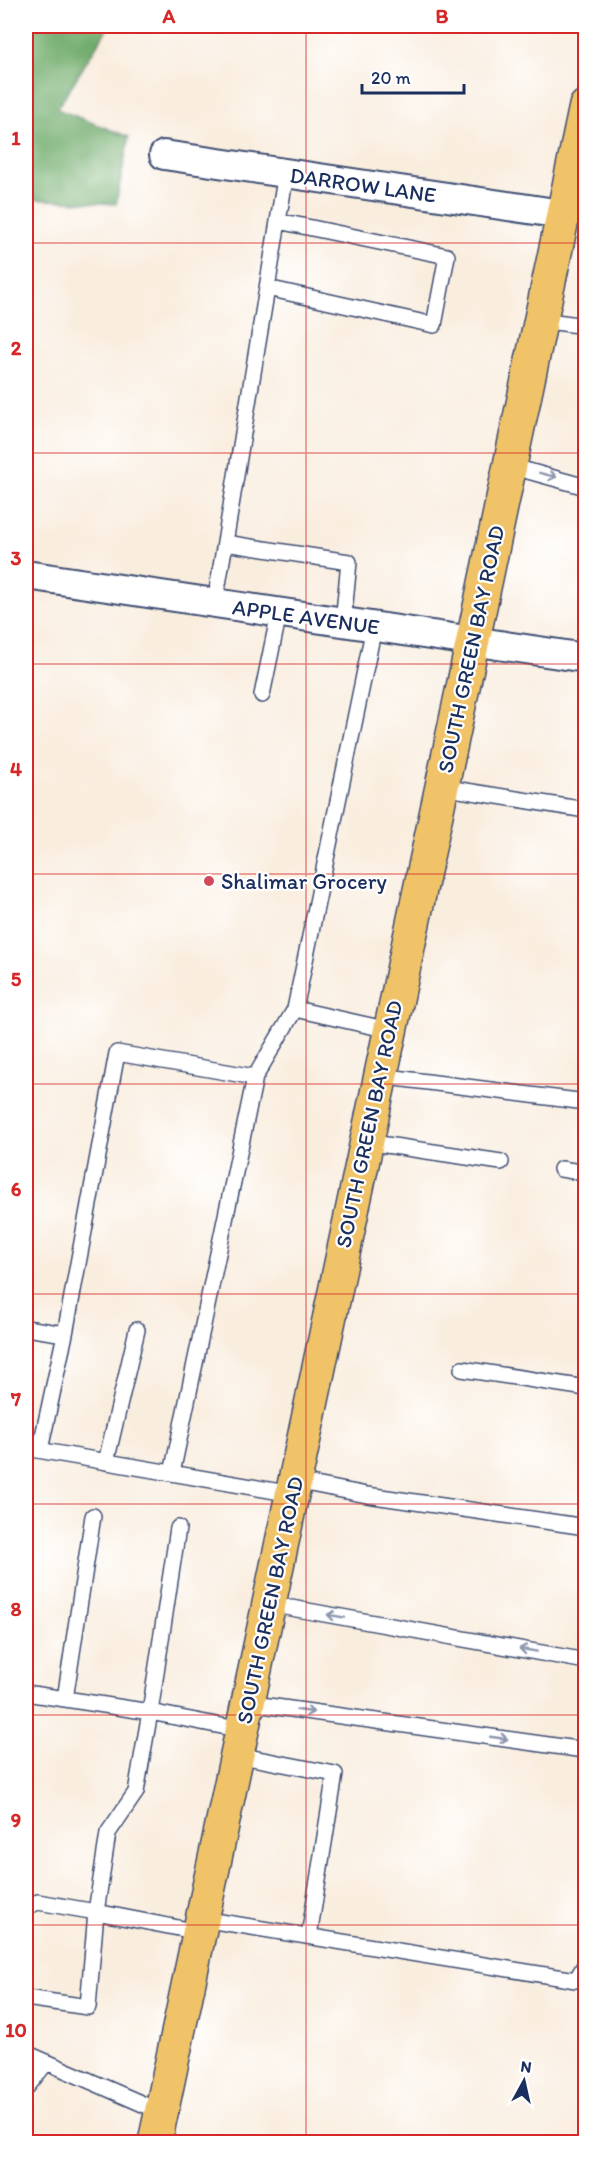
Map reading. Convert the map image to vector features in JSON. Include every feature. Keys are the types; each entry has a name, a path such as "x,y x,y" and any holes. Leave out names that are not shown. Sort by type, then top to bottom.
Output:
{"main road":[{"name":"SOUTH GREEN BAY ROAD","path":"158,2127 585,106"}],"street":[{"name":"DARROW LANE","path":"164,155 562,214"},
{"name":"APPLE AVENUE","path":"26,575 585,658"}],"lane":[{"path":"215,603 286,173"},
{"path":"267,288 434,325 447,256 278,221"},
{"path":"540,320 585,326"},
{"path":"510,466 585,487"},
{"path":"225,543 349,562 343,622"},
{"path":"262,695 279,613"},
{"path":"172,1473 255,1077 296,1009 374,627"},
{"path":"441,787 585,810"},
{"path":"296,1009 389,1030"},
{"path":"255,1077 117,1053 65,1334 33,1449 172,1473 367,1495 585,1527"},
{"path":"380,1076 585,1102"},
{"path":"366,1142 501,1162"},
{"path":"561,1169 585,1173"},
{"path":"26,1328 65,1334"},
{"path":"106,1462 137,1330"},
{"path":"462,1369 585,1388"},
{"path":"65,1699 93,1516"},
{"path":"26,1998 88,2007 96,1912 108,1833 136,1792 178,1528"},
{"path":"269,1604 585,1661"},
{"path":"26,1693 242,1729 585,1752 585,1731"},
{"path":"242,1729 335,1774 309,1936"},
{"path":"26,1907 38,1902 96,1912 309,1936 576,1980 585,1963"},
{"path":"26,2053 158,2127"},
{"path":"26,2088 46,2063"}],"green space":[{"path":"26,26 109,26 57,109 129,137 116,204 26,199"}],"place":[{"name":"Shalimar Grocery","path":"209,881"}]}
